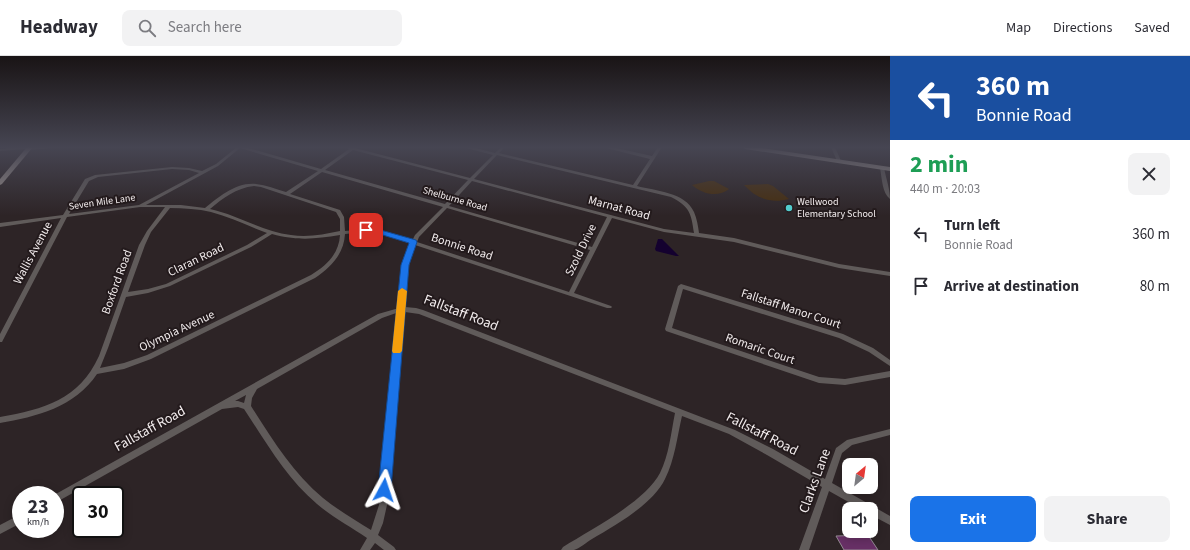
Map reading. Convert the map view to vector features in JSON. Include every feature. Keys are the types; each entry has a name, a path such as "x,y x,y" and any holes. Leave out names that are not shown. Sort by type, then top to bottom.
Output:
{"main road":[{"path":"0,183 11,170"}],"street":[{"name":"Wallis Avenue","path":"0,340 65,216 89,178 155,170"},
{"name":"Wallis Avenue","path":"193,170 203,173"},
{"name":"Seven Mile Lane","path":"0,225 140,206 208,170"},
{"path":"287,194 322,170"},
{"name":"Shelburne Road","path":"322,170 594,249"},
{"name":"Marnat Road","path":"435,170 664,230 749,243 839,266 890,274"},
{"path":"365,550 374,536 380,521 383,506 405,265 413,242 482,170"},
{"path":"564,170 673,196 687,204 692,212 697,235"},
{"path":"634,187 645,170"},
{"path":"882,170 886,189 890,198"},
{"path":"207,209 220,198 240,187 250,184 262,186 338,212 343,219 343,232"},
{"name":"Bonnie Road","path":"140,206 169,206 207,209 272,232 298,238 371,230 413,242 609,307"},
{"name":"Boxford Road","path":"95,372 145,238 169,206"},
{"name":"Szold Drive","path":"571,294 610,216"},
{"name":"Claran Road","path":"124,295 148,291 168,285 249,246 272,232"},
{"name":"Olympia Avenue","path":"95,372 124,366 149,357 313,277 327,268 336,258 341,247 343,232"},
{"name":"Fallstaff Manor Court","path":"681,286 830,332 863,346 890,363"},
{"name":"Romaric Court","path":"681,286 668,329 819,380 846,382 890,374"},
{"name":"Fallstaff Road","path":"64,494 380,316 401,309 421,312 679,412 752,442 856,502"},
{"path":"0,420 36,413 56,405 79,390 95,372"},
{"path":"254,387 248,398 247,406 297,479 322,502 374,536 391,550"},
{"path":"217,408 238,404 247,406"},
{"path":"566,550 640,502 651,492 664,472 679,412"},
{"name":"Clarks Lane","path":"804,550 839,451 843,446 861,438 890,432"},
{"name":"Fallstaff Road","path":"878,514 890,521"},
{"path":"0,530 12,523"}],"shaded area":[{"path":"714,181 729,189 725,192 710,194 700,191 692,185"},
{"path":"768,184 773,186 789,199 776,201 764,199 753,193 744,185"},
{"path":"658,239 662,239 679,256 656,251 655,249"}],"building":[{"path":"836,536 842,536 842,538 870,538 878,550 844,550"}],"slow traffic":[{"path":"397,351 402,291"}],"place":[{"name":"Wellwood Elementary School","path":"789,208"}],"route":[{"path":"366,230 377,231 413,242 405,265 384,490"}]}
